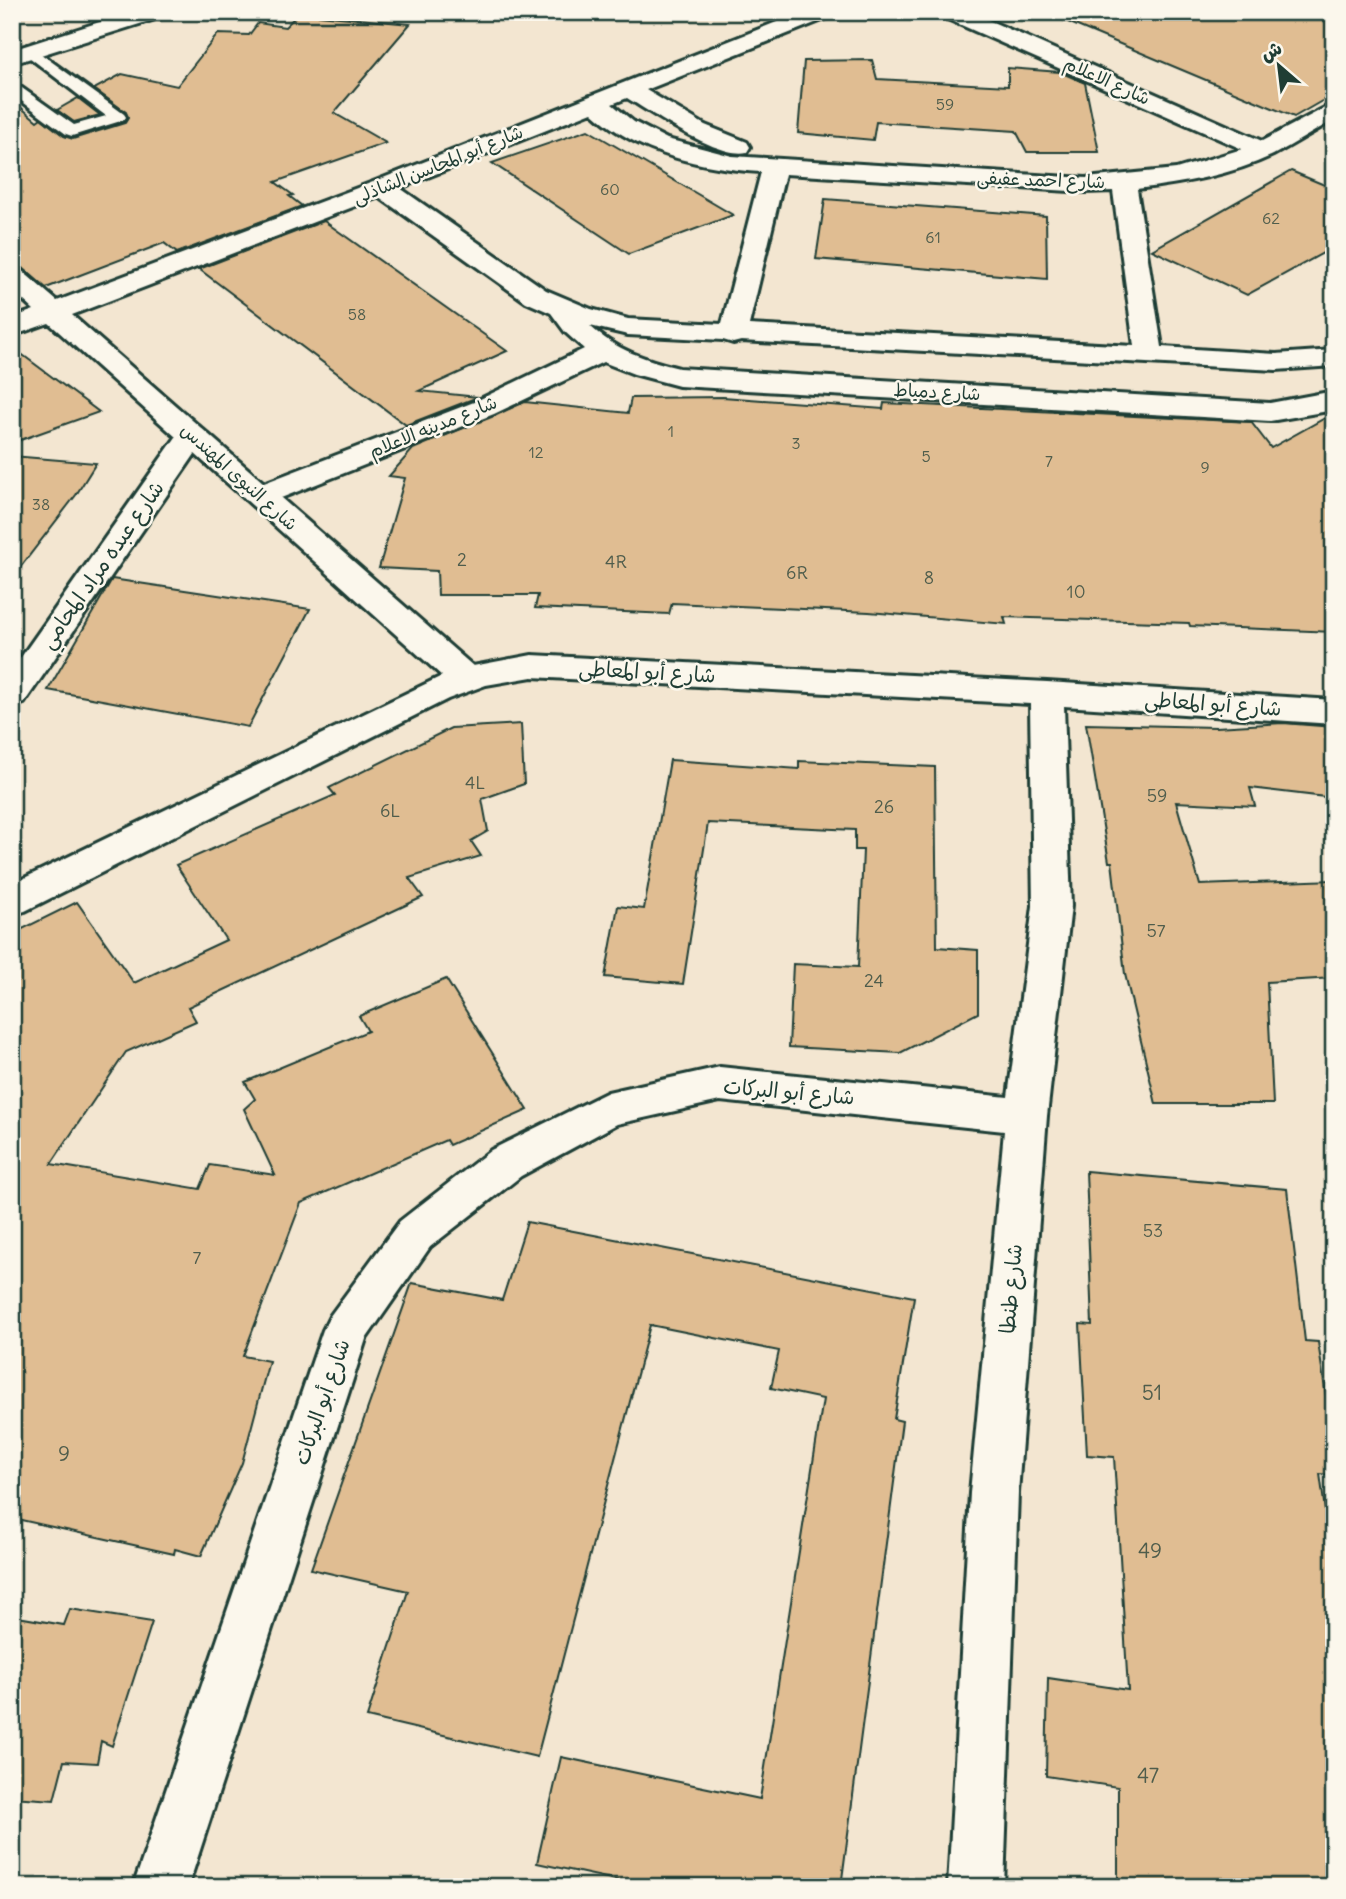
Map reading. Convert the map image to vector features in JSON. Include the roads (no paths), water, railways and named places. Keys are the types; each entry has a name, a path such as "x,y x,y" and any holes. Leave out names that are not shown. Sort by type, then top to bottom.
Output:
{"street":[{"path":"21,54 154,12"},
{"name":"شارع أبو المحاسن الشاذلى","path":"12,328 382,187 822,12"},
{"name":"شارع الاعلام","path":"951,12 1263,150"},
{"name":"شارع احمد عفيفى","path":"628,89 697,130 775,164"},
{"name":"شارع احمد عفيفى","path":"596,102 611,118 634,134 662,146 732,163 1086,185 1124,183 1188,173 1312,133 1334,110"},
{"path":"733,335 775,164"},
{"path":"1124,183 1149,356"},
{"name":"شارع دمياط","path":"382,187 536,296 593,320 628,327 733,335 1276,362 1334,358"},
{"name":"شارع النبوى المهندس","path":"12,276 466,678"},
{"name":"شارع دمياط","path":"562,309 577,331 603,351 637,367 679,377 1270,412 1320,405 1334,400"},
{"name":"شارع مدينه الاعلام","path":"260,495 484,408 603,351"},
{"name":"شارع عبده مراد المحامي","path":"12,695 192,436"},
{"name":"شارع أبو المعاطى","path":"12,901 466,678 498,669 532,666 1046,693 1334,712"},
{"name":"شارع طنطا","path":"976,1887 994,1493 1026,1116 1052,906 1046,693"},
{"name":"شارع أبو البركات","path":"160,1887 346,1330 415,1234 506,1163 608,1109 720,1084 1026,1116"}],"lane":[{"path":"12,86 72,131 118,117 21,54"}]}
